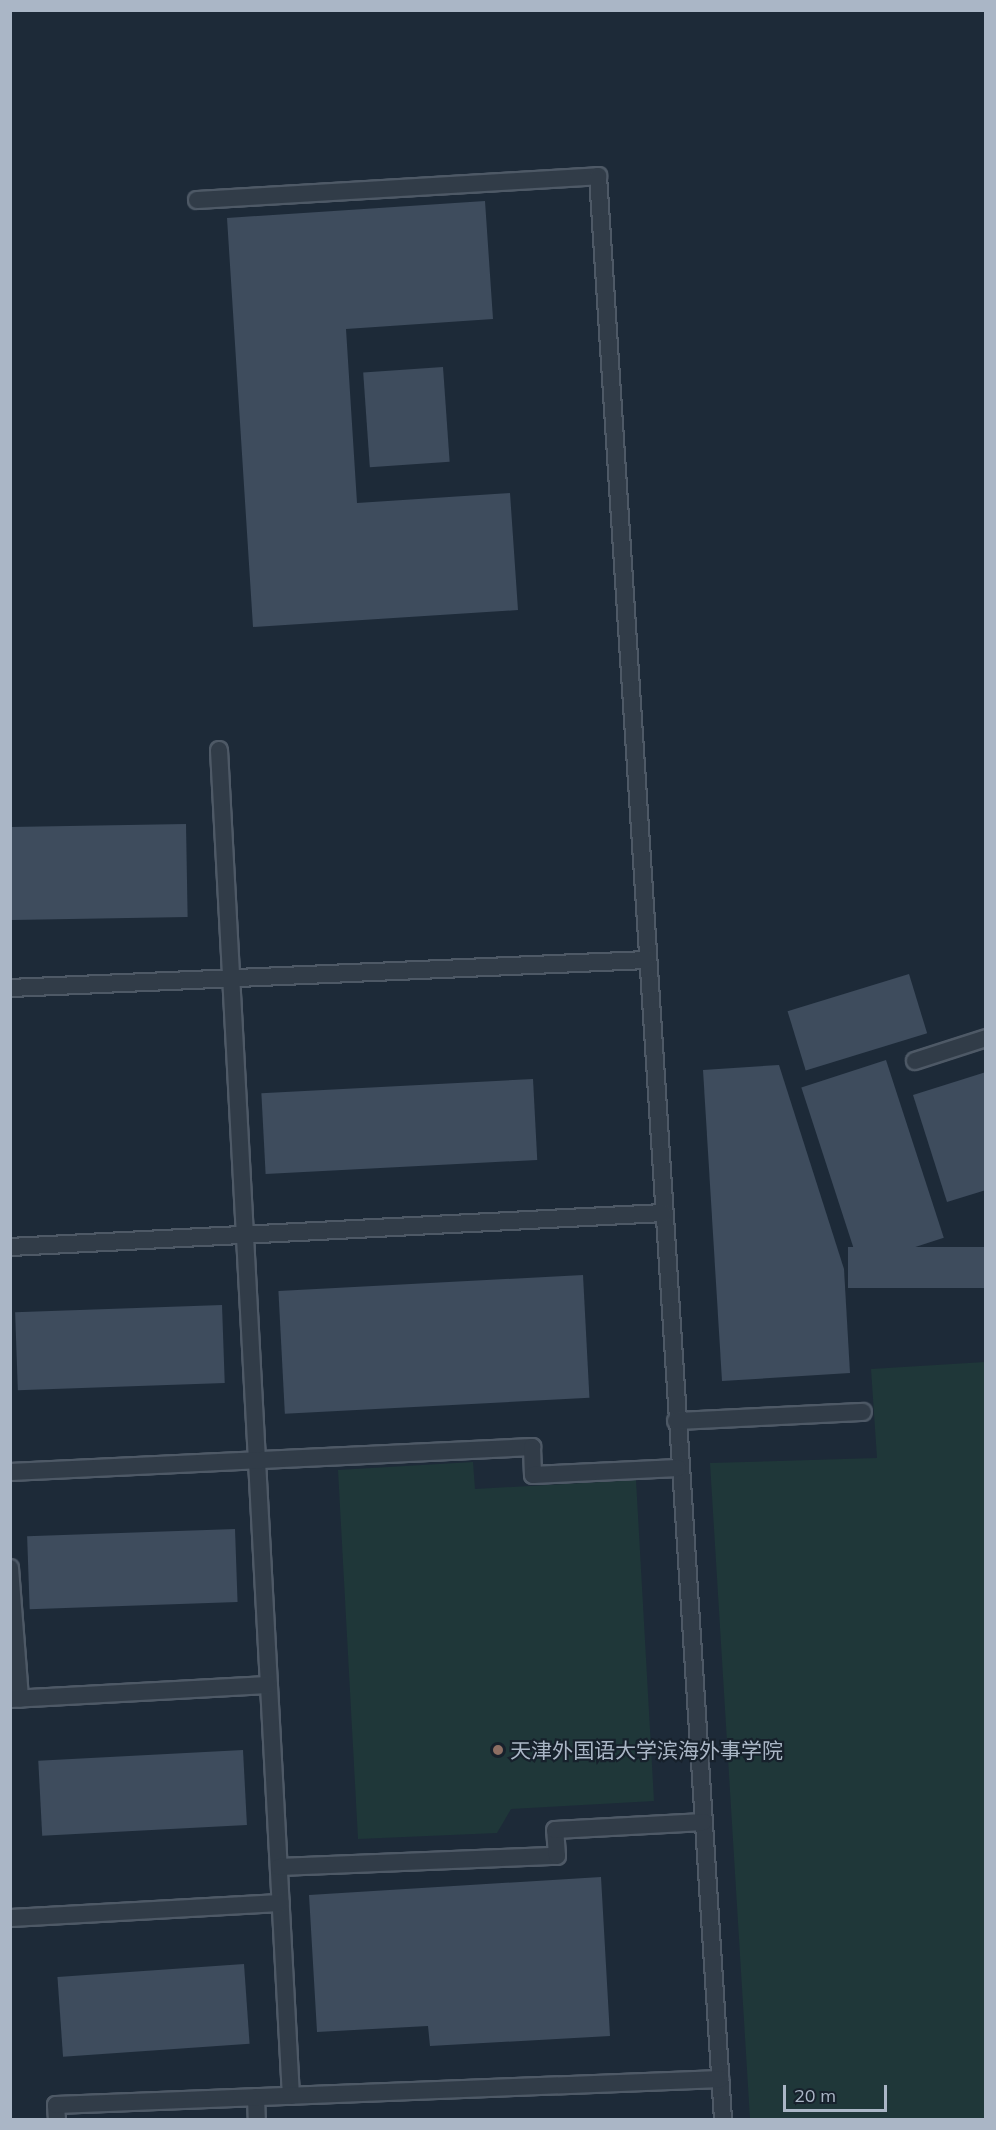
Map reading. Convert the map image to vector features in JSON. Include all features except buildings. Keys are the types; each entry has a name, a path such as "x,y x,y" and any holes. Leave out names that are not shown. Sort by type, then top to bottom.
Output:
{"lane":[{"path":"197,200 598,176 645,960 723,2120"},
{"path":"219,750 291,2096"},
{"path":"10,988 645,960"},
{"path":"915,1061 986,1038"},
{"path":"10,1247 245,1237 663,1213"},
{"path":"676,1421 863,1412"},
{"path":"10,1472 532,1447 533,1475 678,1468"},
{"path":"10,1568 15,1699 269,1685"},
{"path":"279,1867 557,1856 555,1830 704,1822"},
{"path":"10,1918 281,1903"},
{"path":"57,2120 56,2105 720,2079"},
{"path":"256,2097 257,2120"}],"green space":[{"path":"985,1362 985,2119 750,2119 710,1463 877,1458 871,1369"},
{"path":"473,1462 475,1489 636,1480 654,1801 511,1809 497,1833 358,1839 338,1470"}],"place":[{"name":"天津外国语大学滨海外事学院","path":"498,1750"}]}
